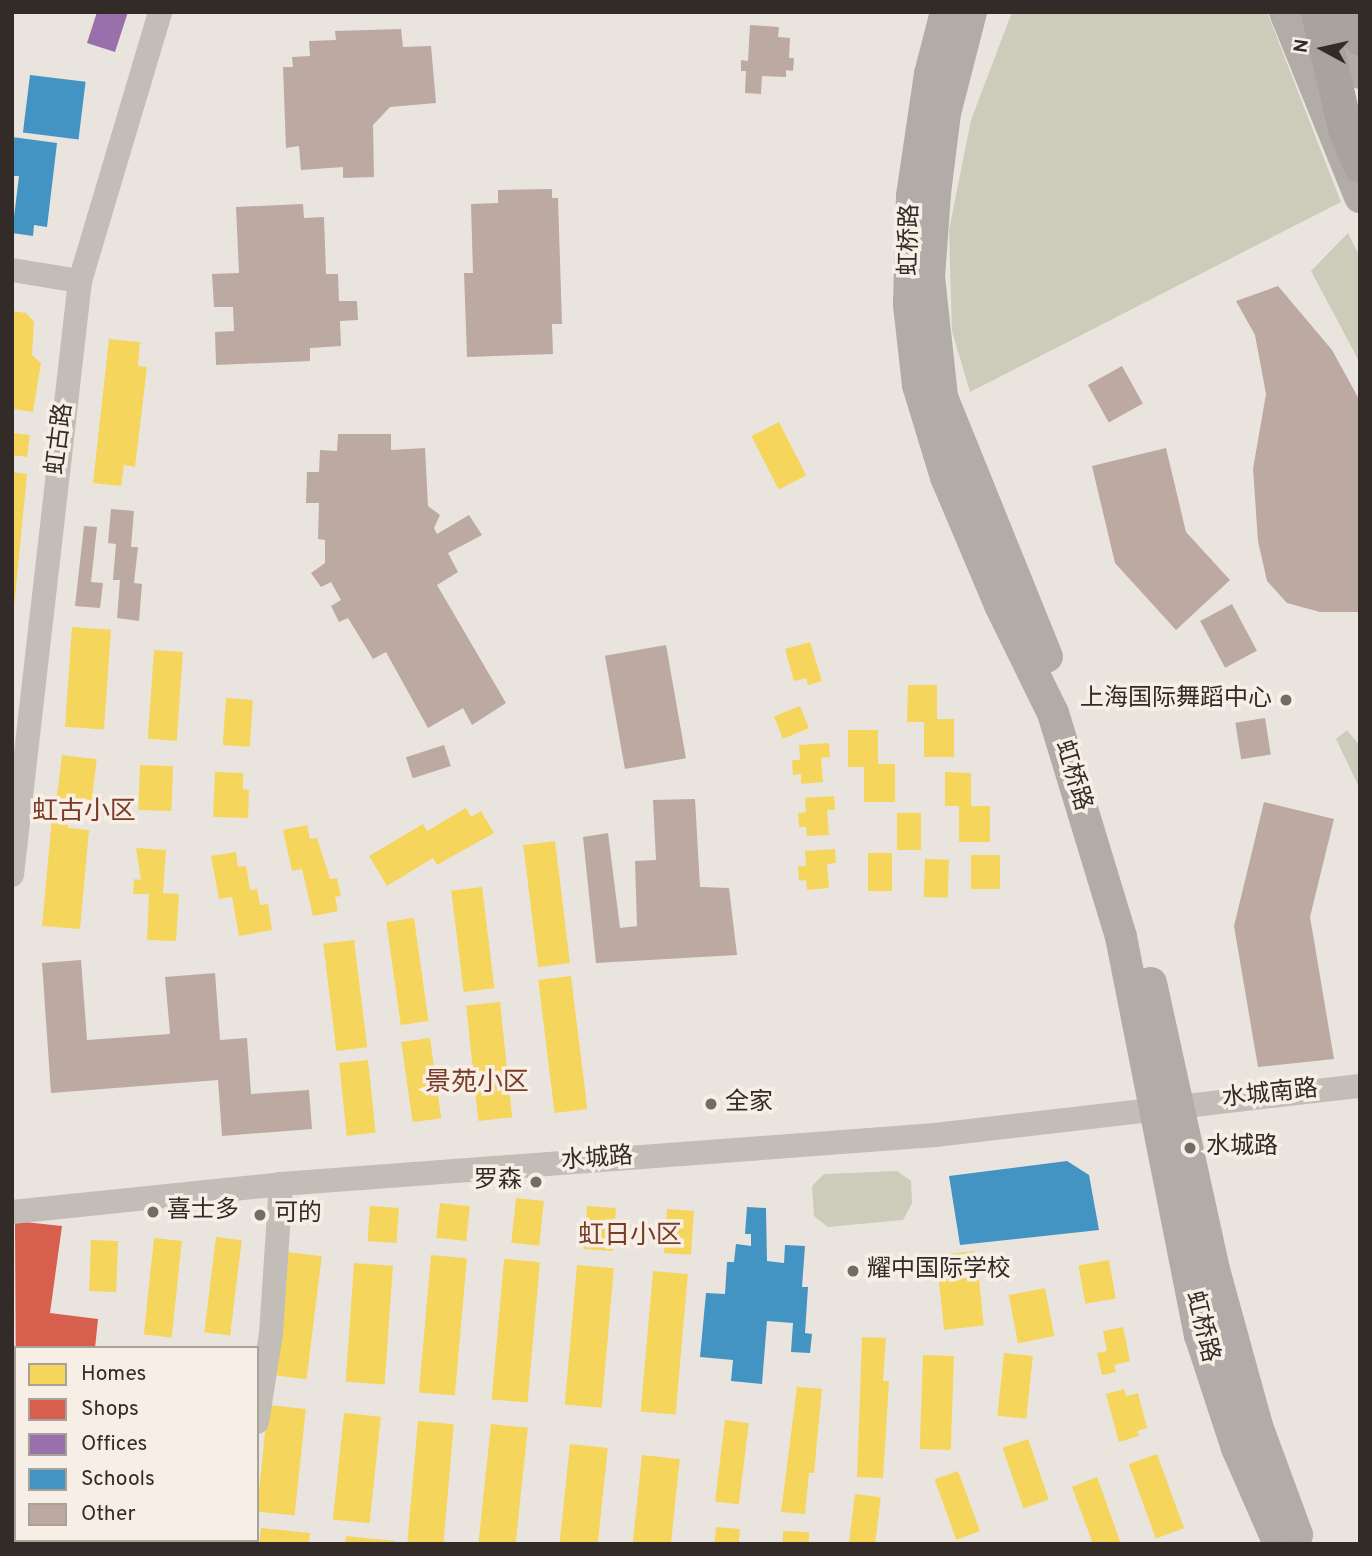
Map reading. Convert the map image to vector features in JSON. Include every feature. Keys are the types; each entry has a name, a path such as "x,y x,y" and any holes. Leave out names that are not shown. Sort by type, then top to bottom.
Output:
{"highway":[{"path":"1318,12 1345,128 1360,165"},
{"path":"1355,12 1360,38"}],"main road":[{"name":"虹桥路","path":"946,12 930,74 912,196 909,305 918,385 946,477 1000,605 1053,713 1121,937 1257,1426 1300,1544"},
{"name":"虹桥路","path":"971,12 945,113 935,192 929,277 942,397 1078,730 1138,932 1168,1107 1200,1335 1237,1448 1279,1544"},
{"path":"1285,12 1360,197"},
{"path":"1336,12 1360,73"},
{"path":"1355,12 1360,17"}],"street":[{"name":"虹古路","path":"12,875 80,281 160,12"},
{"path":"12,270 80,281"},
{"name":"水城南路","path":"1168,1107 1360,1086"},
{"name":"水城路","path":"12,1212 281,1184 935,1135 1168,1107"},
{"path":"259,1409 271,1334 281,1184"}],"green space":[{"path":"1012,12 1267,12 1341,202 970,392 952,331 949,230 971,120"},
{"path":"1348,233 1360,257 1360,363 1311,271"},
{"path":"1347,730 1360,746 1360,789 1336,739"},
{"path":"897,1171 911,1181 912,1203 903,1220 828,1227 814,1216 812,1186 824,1174"}],"building: Homes":[{"path":"12,311 26,313 34,322 32,355 41,363 33,412 12,409"},
{"path":"109,339 140,342 138,366 147,367 135,467 124,465 121,486 93,483"},
{"path":"779,422 806,475 779,490 751,436"},
{"path":"13,433 30,435 27,457 12,455"},
{"path":"12,472 27,474 14,608 12,608"},
{"path":"72,627 111,630 104,729 65,727"},
{"path":"810,642 822,681 808,685 806,678 794,681 785,649"},
{"path":"154,650 183,652 177,741 148,739"},
{"path":"908,685 937,685 937,719 954,719 954,757 924,757 924,722 907,722"},
{"path":"226,698 253,700 250,747 223,745"},
{"path":"800,706 809,728 783,739 774,716"},
{"path":"848,730 878,730 878,764 895,764 895,802 864,802 864,767 848,767"},
{"path":"829,743 830,757 821,758 823,782 801,784 801,774 793,775 792,760 800,760 799,745"},
{"path":"62,755 97,759 91,806 56,802"},
{"path":"140,765 173,766 171,811 138,810"},
{"path":"215,772 243,773 243,789 249,790 248,818 213,817"},
{"path":"945,772 971,773 971,806 990,806 990,842 959,842 959,806 945,806"},
{"path":"834,796 835,810 827,810 829,835 807,836 806,827 799,827 798,813 806,812 805,798"},
{"path":"466,808 471,817 481,811 494,833 437,865 433,858 387,886 369,856 423,824 427,831"},
{"path":"897,813 921,813 921,850 897,850"},
{"path":"52,818 68,819 68,828 89,830 80,929 42,926"},
{"path":"307,825 310,839 317,838 330,879 337,878 341,896 335,897 338,911 313,916 302,869 292,871 283,830"},
{"path":"555,841 570,963 538,967 523,845"},
{"path":"136,848 166,850 163,893 179,894 176,941 147,940 149,894 133,894 134,879 141,880"},
{"path":"835,849 836,863 827,864 829,888 807,890 806,880 799,881 798,866 806,866 805,851"},
{"path":"236,852 238,867 246,866 250,890 257,889 260,905 268,904 272,930 239,936 232,897 219,899 211,856"},
{"path":"868,853 892,853 892,891 868,891"},
{"path":"971,855 1000,855 1000,889 971,889"},
{"path":"925,859 949,860 948,898 924,897"},
{"path":"482,887 494,988 464,992 451,891"},
{"path":"414,918 428,1021 401,1025 386,922"},
{"path":"354,940 367,1047 336,1051 323,944"},
{"path":"571,976 587,1109 555,1113 538,980"},
{"path":"500,1002 512,1117 478,1121 466,1006"},
{"path":"430,1038 441,1118 413,1122 401,1042"},
{"path":"368,1060 376,1133 347,1136 339,1063"},
{"path":"516,1198 544,1201 539,1246 511,1243"},
{"path":"440,1203 470,1206 466,1241 436,1238"},
{"path":"370,1206 399,1208 396,1243 368,1241"},
{"path":"587,1206 616,1208 613,1251 584,1249"},
{"path":"667,1209 694,1211 691,1255 664,1253"},
{"path":"216,1237 242,1240 230,1335 204,1332"},
{"path":"154,1238 182,1241 172,1337 144,1334"},
{"path":"91,1240 118,1241 116,1292 89,1291"},
{"path":"976,1251 984,1326 944,1330 936,1255"},
{"path":"287,1252 322,1256 307,1379 272,1375"},
{"path":"431,1255 467,1258 455,1396 419,1392"},
{"path":"504,1259 540,1262 528,1403 492,1399"},
{"path":"1109,1260 1116,1298 1085,1304 1078,1265"},
{"path":"354,1263 393,1266 385,1384 346,1382"},
{"path":"577,1265 614,1268 602,1408 565,1404"},
{"path":"653,1271 688,1274 676,1415 641,1411"},
{"path":"1045,1288 1054,1336 1018,1343 1009,1295"},
{"path":"1123,1327 1130,1361 1114,1365 1116,1372 1102,1375 1097,1353 1107,1351 1103,1331"},
{"path":"862,1337 886,1338 883,1381 889,1381 883,1478 857,1477"},
{"path":"1004,1353 1033,1356 1026,1419 997,1416"},
{"path":"923,1355 954,1356 951,1450 920,1449"},
{"path":"797,1387 822,1389 814,1473 809,1473 805,1514 781,1512"},
{"path":"1124,1389 1126,1396 1138,1393 1147,1428 1137,1431 1139,1436 1119,1442 1106,1394"},
{"path":"268,1405 306,1409 295,1515 259,1512"},
{"path":"344,1413 381,1417 370,1523 333,1519"},
{"path":"725,1420 749,1423 739,1504 715,1501"},
{"path":"418,1421 454,1424 443,1544 407,1544"},
{"path":"491,1424 528,1428 516,1544 478,1544"},
{"path":"1028,1439 1049,1500 1023,1508 1002,1448"},
{"path":"570,1444 608,1448 598,1544 559,1544"},
{"path":"1157,1454 1184,1528 1156,1538 1129,1464"},
{"path":"642,1455 680,1459 671,1544 633,1544"},
{"path":"958,1471 980,1531 956,1540 935,1480"},
{"path":"1097,1477 1121,1544 1093,1544 1072,1487"},
{"path":"855,1494 881,1497 875,1544 849,1544"},
{"path":"716,1527 740,1529 739,1544 715,1544"},
{"path":"261,1528 310,1533 309,1544 259,1544"},
{"path":"783,1531 809,1532 809,1544 783,1544"},
{"path":"346,1536 395,1541 394,1544 345,1544"}],"building: Shops":[{"path":"15,1221 62,1226 50,1313 98,1319 95,1346 16,1346"}],"building: Offices":[{"path":"97,12 128,12 115,52 87,43"}],"building: Schools":[{"path":"30,75 86,82 79,139 23,133"},
{"path":"12,137 57,143 47,227 34,225 33,236 12,233 19,176 12,176"},
{"path":"1067,1161 1089,1175 1099,1230 960,1245 949,1176"},
{"path":"747,1207 766,1208 767,1261 784,1263 785,1245 805,1246 802,1287 808,1287 805,1333 812,1334 810,1353 791,1352 793,1323 767,1321 762,1384 731,1381 733,1360 700,1357 706,1293 725,1294 727,1262 734,1262 736,1244 751,1246 751,1234 745,1234"}],"building: Other":[{"path":"750,25 779,27 778,37 790,38 789,58 794,58 793,71 786,70 786,77 762,76 761,94 745,93 746,71 741,71 741,60 748,61"},
{"path":"401,29 403,47 431,46 436,103 390,107 373,125 374,177 343,178 343,167 301,170 299,146 286,148 283,67 293,67 292,57 310,56 309,41 336,40 335,31"},
{"path":"552,189 552,198 558,198 562,324 552,324 553,354 467,357 464,273 473,273 471,204 498,203 498,190"},
{"path":"303,204 304,218 324,217 326,274 338,274 339,301 357,301 358,320 340,321 341,346 310,348 310,361 216,365 215,332 234,331 233,307 214,307 212,274 239,273 236,207"},
{"path":"1278,286 1332,350 1360,401 1360,612 1320,612 1287,603 1267,581 1258,541 1253,469 1266,394 1255,335 1236,301"},
{"path":"1122,366 1143,404 1109,423 1088,385"},
{"path":"338,434 391,434 391,450 425,448 428,506 440,515 434,528 437,534 469,515 482,535 448,553 458,572 437,585 506,703 472,725 463,708 428,728 386,652 373,659 348,618 339,622 331,606 341,600 331,582 321,587 311,573 325,563 325,540 318,539 319,503 306,503 307,472 319,472 320,450 337,451"},
{"path":"1166,448 1186,532 1230,580 1176,630 1115,563 1092,466"},
{"path":"111,509 134,511 131,547 138,547 134,583 142,584 139,621 117,618 120,580 113,580 116,544 108,543"},
{"path":"84,526 97,527 91,582 103,583 100,608 75,606"},
{"path":"1232,604 1257,651 1225,668 1200,621"},
{"path":"666,645 686,758 625,769 605,656"},
{"path":"1265,718 1271,755 1241,759 1235,723"},
{"path":"444,745 451,766 413,778 406,757"},
{"path":"695,799 700,887 729,888 737,955 596,963 583,837 608,833 620,928 637,926 635,861 656,860 653,800"},
{"path":"1264,802 1334,819 1310,917 1334,1059 1258,1067 1234,926"},
{"path":"81,960 87,1040 170,1034 165,977 215,973 220,1040 247,1038 251,1094 309,1090 312,1129 222,1136 218,1080 51,1093 42,963"}],"place":[{"name":"上海国际舞蹈中心","path":"1286,700"},
{"name":"全家","path":"711,1104"},
{"name":"水城路","path":"1190,1148"},
{"name":"罗森","path":"536,1182"},
{"name":"喜士多","path":"153,1212"},
{"name":"可的","path":"260,1215"},
{"name":"耀中国际学校","path":"853,1271"}],"district":[{"name":"虹古小区","path":"84,813"},
{"name":"景苑小区","path":"477,1084"},
{"name":"虹日小区","path":"630,1237"}]}
